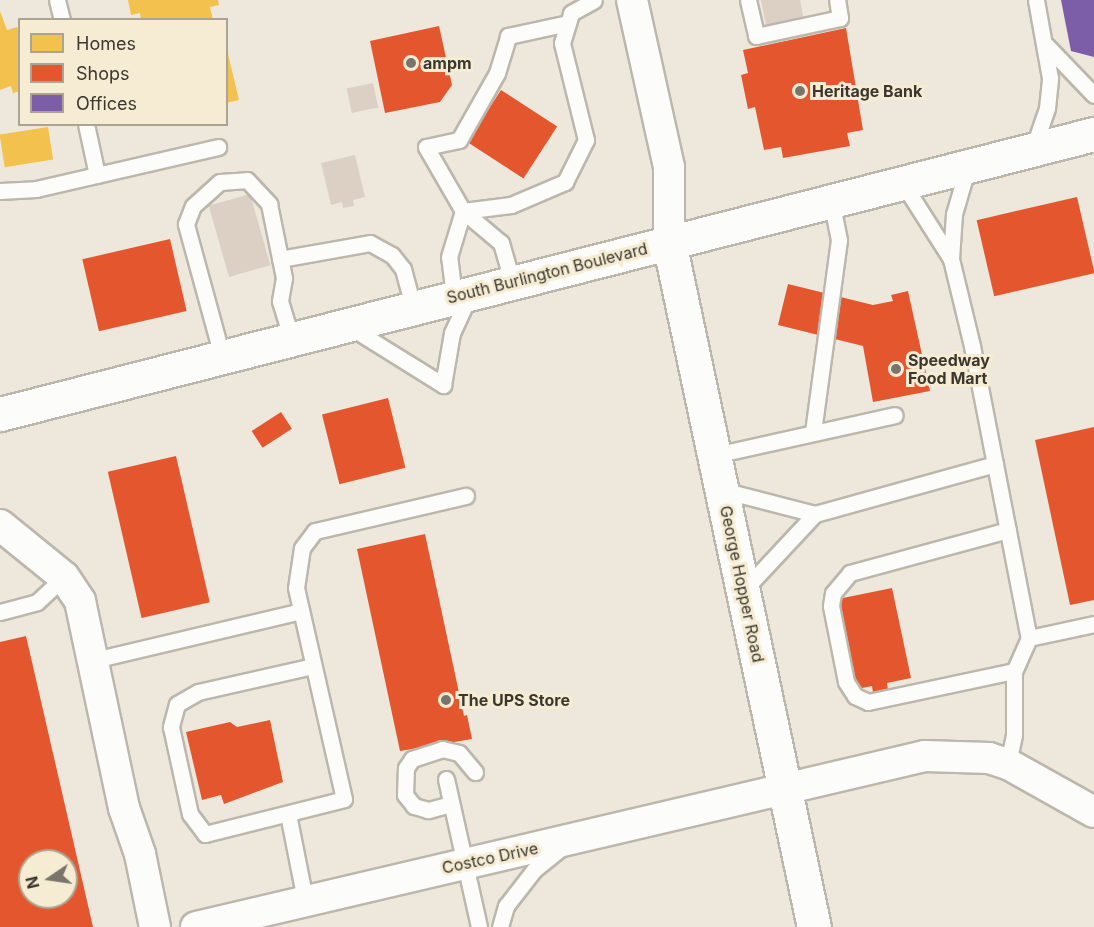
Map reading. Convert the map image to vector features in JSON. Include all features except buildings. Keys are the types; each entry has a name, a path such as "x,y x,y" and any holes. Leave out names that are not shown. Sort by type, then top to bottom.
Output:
{"main road":[{"name":"South Burlington Boulevard","path":"0,414 413,306 1094,134"},
{"name":"George Hopper Road","path":"669,242 745,589 784,792 814,927"}],"street":[{"path":"632,0 669,166 669,242"},
{"path":"0,525 64,577 80,601 124,808 140,855 155,927"},
{"name":"Costco Drive","path":"196,927 464,862 566,843 784,792 925,756 989,758 1008,764 1094,812"}],"lane":[{"path":"57,0 62,18"},
{"path":"463,211 511,205 565,182 586,140 562,43 571,13 594,0"},
{"path":"748,0 756,36 840,18 837,0"},
{"path":"1033,149 1047,108 1050,78 1046,45 1036,0"},
{"path":"512,281 501,243 463,211 426,147 459,140 497,73 507,36 568,23"},
{"path":"1046,45 1094,95"},
{"path":"86,126 97,175"},
{"path":"0,191 36,189 218,147"},
{"path":"968,166 954,214 951,259 1029,638 1014,671 1014,735 1008,764"},
{"path":"222,356 190,248 186,224 193,206 220,182 247,180 269,204 284,278 280,301 291,338"},
{"path":"902,182 951,259"},
{"path":"813,432 839,240 831,200"},
{"path":"345,324 443,386 452,333 463,294 449,257 463,211"},
{"path":"280,259 370,243 392,255 403,269 413,306"},
{"path":"715,455 895,415"},
{"path":"722,490 815,514 995,464"},
{"path":"313,666 198,692 177,704 171,727 190,814 205,834 344,799 301,611 296,567 302,548 315,531 466,496"},
{"path":"745,589 815,514"},
{"path":"1008,530 933,553 850,573 833,593 831,606 846,682 855,696 868,702 1014,671"},
{"path":"0,612 37,602 64,577"},
{"path":"94,660 301,611"},
{"path":"1029,638 1094,624"},
{"path":"452,804 428,810 414,806 405,795 406,768 412,759 442,749 459,753 475,772"},
{"path":"446,779 478,927"},
{"path":"288,814 305,900"},
{"path":"500,927 506,906 534,870 566,843"}],"place":[{"name":"ampm","path":"411,63"},
{"name":"Heritage Bank","path":"800,91"},
{"name":"Speedway Food Mart","path":"896,369"},
{"name":"The UPS Store","path":"446,700"}]}
